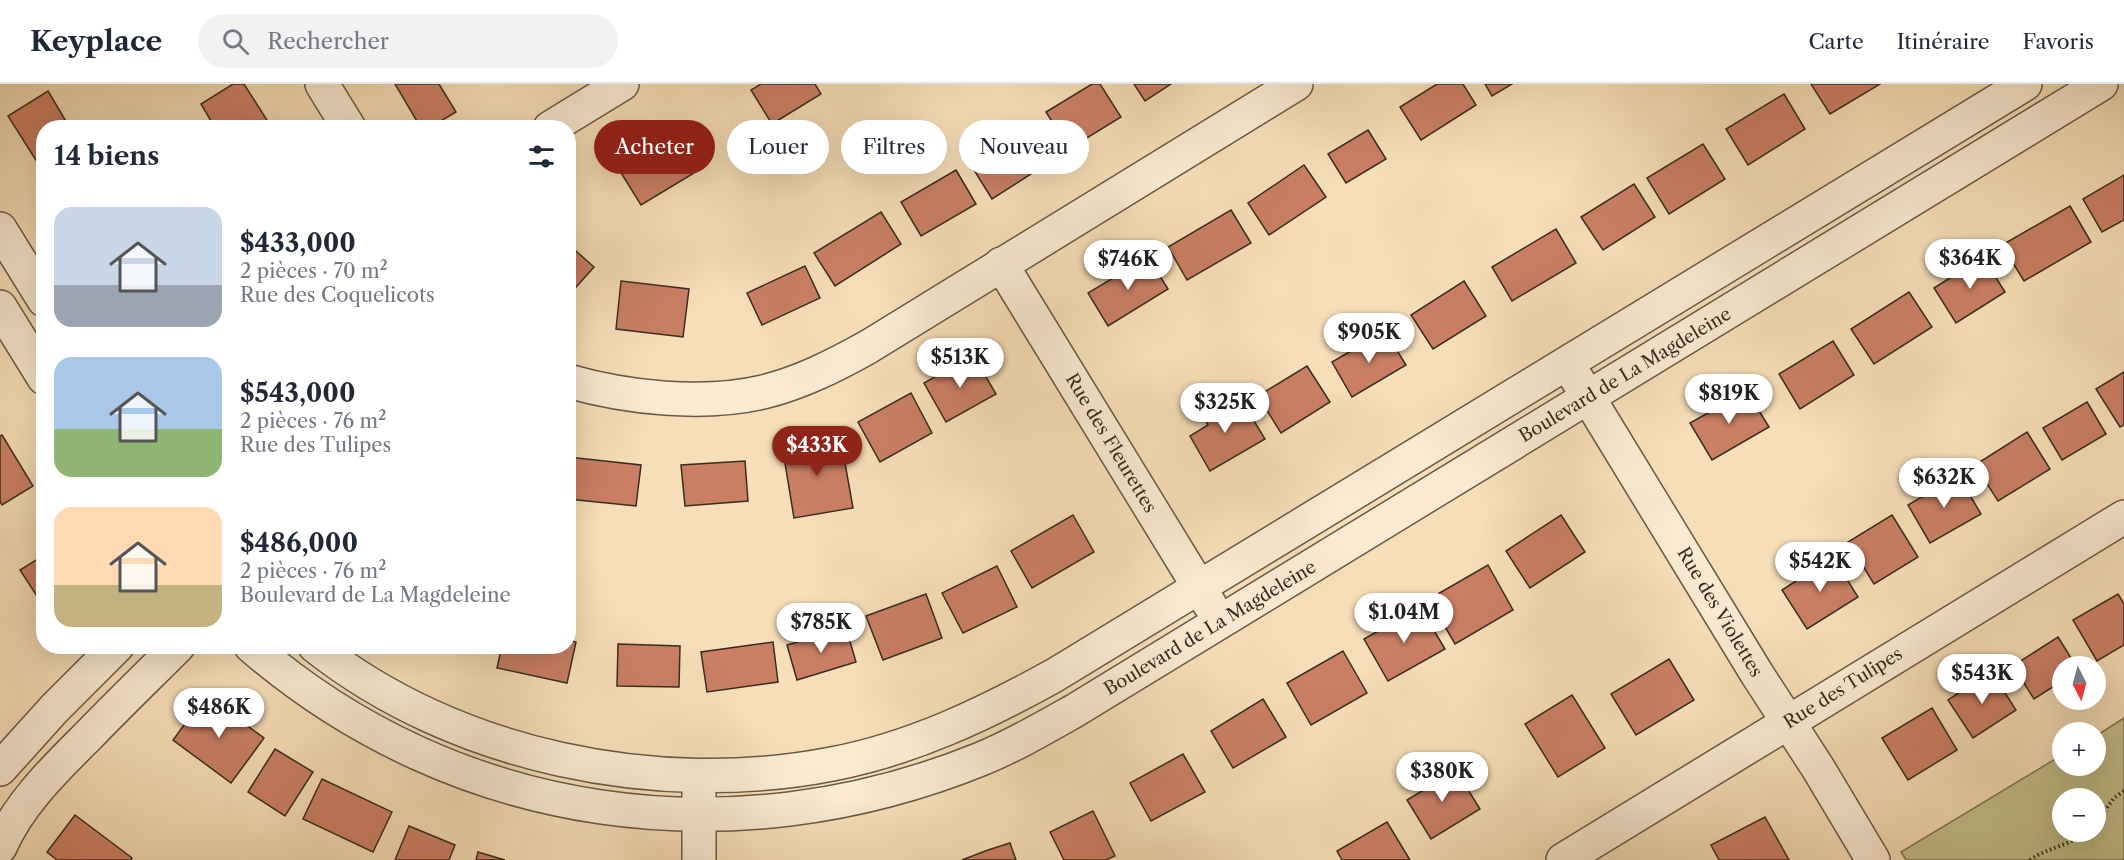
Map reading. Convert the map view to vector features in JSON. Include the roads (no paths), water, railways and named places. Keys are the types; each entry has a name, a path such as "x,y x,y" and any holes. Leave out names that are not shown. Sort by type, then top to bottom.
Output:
{"street":[{"path":"322,84 343,120"},
{"path":"563,120 622,84"},
{"path":"576,383 605,391 641,396 700,398 762,392 800,380 843,361 1296,84"},
{"path":"327,654 360,677 407,704 483,737 585,764 647,773 699,776 743,775 833,764 933,735 1028,690 1567,364 1978,96 2025,84"},
{"name":"Boulevard de La Magdeleine","path":"261,654 295,682 345,716 402,747 463,773 569,803 631,812 699,816 774,812 832,804 888,792 984,759 1047,727 2102,84"},
{"path":"1978,96 2007,142"},
{"path":"0,229 36,287"},
{"name":"Rue des Fleurettes","path":"1001,264 1220,622"},
{"path":"0,307 36,365"},
{"name":"Rue des Violettes","path":"1567,364 1589,396 1873,860"},
{"name":"Rue des Tulipes","path":"1563,860 2124,517"},
{"path":"0,770 54,709 109,654"},
{"path":"0,847 6,832 19,812 54,771 170,654"},
{"path":"699,776 699,860"}]}
